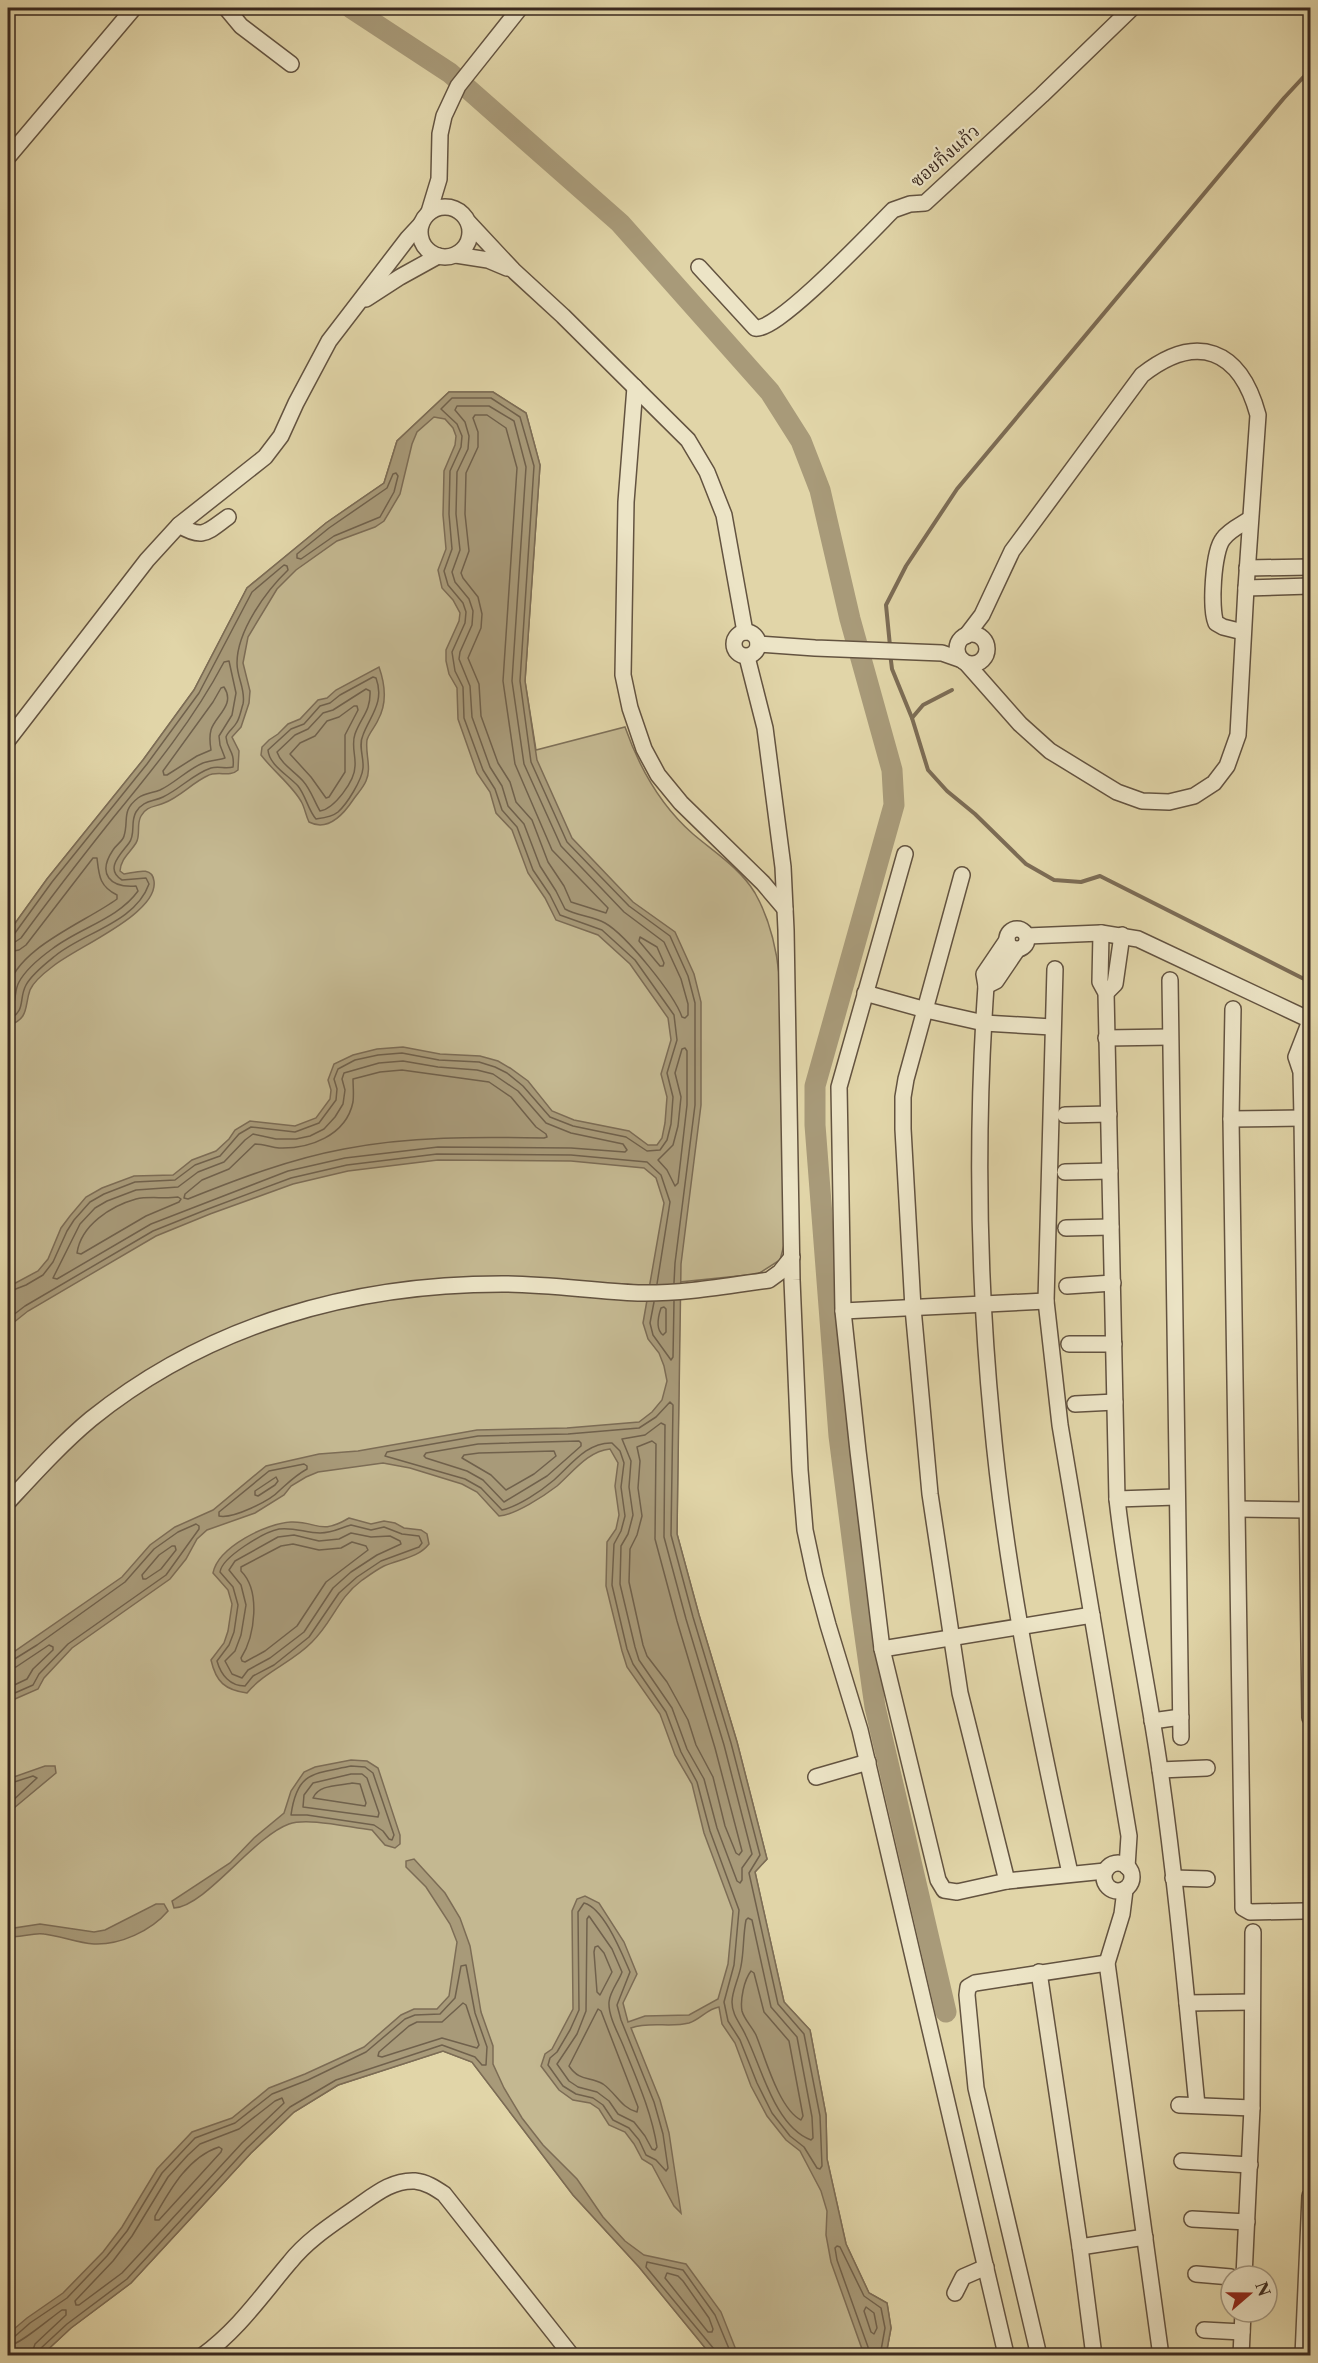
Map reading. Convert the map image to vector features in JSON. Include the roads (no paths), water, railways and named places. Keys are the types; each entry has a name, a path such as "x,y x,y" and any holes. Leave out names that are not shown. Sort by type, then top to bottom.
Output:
{"street":[{"path":"8,157 134,8"},
{"path":"226,8 242,26 291,64"},
{"path":"438,256 425,247 420,232 439,179 440,134 444,116 458,86 520,8"},
{"name":"ซอยกิ่งแก้ว","path":"699,267 754,328 762,329 769,325 794,308 893,210 910,204 925,203 1132,8"},
{"path":"439,179 471,232 469,242 456,255"},
{"path":"8,740 147,560 179,525 266,457 281,436 296,402 329,342 425,218 444,206 464,217 513,270 563,316 688,440 707,472 724,515 745,632"},
{"path":"356,305 438,256 456,255 488,260 513,270"},
{"path":"1183,352 1204,352 1219,356 1242,375 1252,395 1257,416 1247,568 1238,735 1227,766 1214,783 1194,796 1169,802 1142,801 1117,792 1050,751 1020,724 964,662 957,649 982,615 1012,551 1142,375 1161,361 1183,352"},
{"path":"635,387 626,502 623,675 630,708 644,749 658,775 681,803 764,883 785,909"},
{"path":"179,525 194,534 200,534 206,533 228,517"},
{"path":"1243,632 1216,623 1212,606 1218,547 1226,535 1250,519"},
{"path":"1247,568 1311,567"},
{"path":"1246,588 1311,586"},
{"path":"992,595 987,621 987,649 997,696"},
{"path":"745,632 754,635 758,644 755,653 747,657 738,654 734,645 737,636 745,632"},
{"path":"914,651 978,636 987,649"},
{"path":"758,644 942,653 964,662 978,663 987,649"},
{"path":"747,657 765,728 783,867 793,1297 800,1470 805,1530 817,1587 848,1685 868,1762 1005,2355"},
{"path":"905,854 839,1087 843,1311 882,1649 938,1880 944,1890 957,1892 1007,1881 1070,1873 1105,1872 1115,1863 1127,1867"},
{"path":"962,875 903,1097 903,1129 914,1308 930,1494 960,1693 1007,1881"},
{"path":"1070,1873 1035,1710 1004,1520 992,1422 984,1304 979,1115 986,986 996,981 1012,945 1008,935 1016,929 1025,932 1027,936 1101,933 1122,935 1153,944 1234,986 1311,1021 1296,1058 1306,1067 1302,1118 1306,1510 1311,1718"},
{"path":"1101,933 1101,982 1106,993 1117,1499 1124,1556 1160,1770 1197,2105"},
{"path":"1106,993 1115,984 1122,935"},
{"path":"1055,969 1046,1302 1060,1425 1129,1836 1127,1867 1132,1879 1125,1890 1122,1914 1107,1963 1161,2355"},
{"path":"1170,980 1181,1737"},
{"path":"865,993 926,1011 984,1023 1052,1027"},
{"path":"1233,1009 1232,1119 1243,1908 1250,1912 1308,1911"},
{"path":"1106,1038 1170,1037"},
{"path":"1065,1115 1109,1114"},
{"path":"1232,1119 1302,1118"},
{"path":"1065,1173 1110,1172"},
{"path":"1066,1228 1112,1227"},
{"path":"8,1502 43,1464 91,1419 171,1366 252,1326 315,1306 367,1294 416,1288 504,1284 639,1293 684,1292 769,1280 780,1272 792,1257"},
{"path":"769,1280 793,1297"},
{"path":"1067,1286 1113,1283"},
{"path":"843,1311 1046,1302"},
{"path":"1069,1344 1114,1344"},
{"path":"1075,1404 1115,1402"},
{"path":"1117,1499 1176,1497"},
{"path":"1238,1509 1306,1510"},
{"path":"882,1649 1092,1616"},
{"path":"1152,1721 1180,1717"},
{"path":"816,1777 868,1762"},
{"path":"1160,1770 1207,1768"},
{"path":"1105,1872 1104,1880 1108,1888 1116,1892 1125,1890"},
{"path":"1173,1878 1207,1879"},
{"path":"1245,2264 1252,2108 1253,1932"},
{"path":"1039,2355 976,2088 968,1987 975,1983 1107,1963"},
{"path":"1039,1972 1094,2355"},
{"path":"1187,2003 1252,2002"},
{"path":"1179,2105 1252,2108"},
{"path":"1182,2161 1250,2165"},
{"path":"202,2355 218,2344 242,2321 267,2293 290,2261 316,2236 384,2188 399,2182 416,2181 429,2184 444,2194 572,2355"},
{"path":"1303,2355 1311,2196"},
{"path":"1192,2219 1247,2222"},
{"path":"1080,2247 1145,2237"},
{"path":"954,2293 963,2277 986,2267"},
{"path":"1196,2274 1219,2276"},
{"path":"1241,2355 1242,2324"},
{"path":"1204,2330 1242,2332"}],"water":[{"path":"449,392 493,392 526,413 540,465 525,681 537,760 572,838 633,902 675,932 694,974 701,1002 701,1105 681,1264 677,1534 737,1742 767,1859 755,1872 784,2002 810,2030 826,2115 827,2159 846,2244 869,2293 887,2303 891,2328 886,2355 862,2355 862,2349 831,2262 826,2235 827,2211 821,2191 800,2151 786,2140 767,2116 751,2086 735,2043 722,2024 719,2007 689,2023 631,2028 660,2100 669,2133 681,2213 674,2206 652,2165 642,2159 625,2132 609,2125 599,2109 590,2103 573,2100 559,2090 541,2066 545,2054 552,2049 573,2009 572,1911 577,1899 585,1896 599,1903 624,1942 637,1974 623,2003 628,2022 645,2016 689,2015 718,1999 728,1964 733,1911 704,1833 692,1784 675,1755 660,1714 627,1667 606,1586 607,1542 616,1529 619,1515 615,1486 618,1463 610,1449 588,1458 557,1486 537,1500 521,1509 499,1516 477,1492 462,1484 410,1468 383,1463 318,1472 306,1477 291,1486 284,1495 255,1513 207,1530 197,1539 186,1559 170,1579 72,1648 44,1678 38,1689 8,1702 8,1656 122,1577 150,1545 175,1527 213,1510 266,1466 319,1454 358,1451 477,1430 567,1428 639,1422 662,1400 667,1381 664,1366 659,1353 648,1339 643,1323 664,1203 656,1178 644,1168 571,1161 438,1160 348,1171 293,1184 156,1236 28,1311 8,1327 8,1287 38,1271 48,1259 61,1228 86,1197 102,1188 134,1176 173,1175 192,1160 216,1151 235,1130 250,1121 295,1126 316,1118 330,1099 331,1090 328,1080 334,1064 353,1055 377,1049 403,1047 440,1054 480,1056 498,1061 528,1081 552,1111 574,1120 629,1131 648,1145 657,1145 662,1138 667,1097 661,1074 671,1040 668,1018 630,964 598,935 556,920 545,898 528,873 512,830 496,813 490,792 477,773 458,719 457,688 449,674 446,650 459,621 460,613 453,600 442,588 438,570 446,549 443,515 444,471 455,445 456,436 453,428 445,419 434,417 417,432 400,494 384,521 375,527 337,541 296,570 277,589 248,637 243,663 250,691 249,703 241,727 232,737 239,751 238,770 231,773 211,774 181,794 148,809 141,816 137,840 124,859 120,871 124,874 146,871 153,876 152,893 143,906 130,918 63,959 40,977 30,990 23,1016 8,1026 8,933 47,879 143,760 194,690 247,588 326,523 384,483 397,441"},
{"path":"379,667 383,680 384,701 381,714 367,740 368,776 362,789 340,816 329,823 316,825 309,822 298,797 261,755 262,747 288,724 300,719 318,700 327,698 336,690"},
{"path":"349,1518 371,1524 384,1521 404,1528 421,1530 427,1534 429,1544 420,1552 384,1566 361,1581 346,1595 312,1642 247,1693 227,1687 216,1674 211,1660 224,1643 232,1604 228,1590 213,1573 217,1563 224,1554 245,1538 269,1527 281,1523 300,1522 325,1527"},
{"path":"351,1760 367,1761 378,1768 400,1835 400,1844 395,1848 385,1845 372,1830 318,1822 289,1824 260,1842 200,1896 187,1904 174,1908 172,1901 230,1863 254,1838 284,1813 291,1791 304,1772 315,1767"},
{"path":"45,1766 55,1766 56,1773 8,1813 8,1779"},
{"path":"414,1859 445,1893 460,1918 470,1946 481,2012 493,2046 493,2064 522,2118 543,2145 577,2179 603,2217 625,2241 644,2255 686,2264 721,2312 738,2355 711,2355 639,2267 573,2195 472,2062 443,2051 338,2085 294,2112 251,2153 131,2283 71,2328 42,2355 8,2355 8,2334 63,2293 103,2252 122,2227 157,2169 192,2132 232,2118 269,2088 364,2047 401,2015 414,2009 437,2009 449,1996 457,1942 450,1924 426,1887 406,1867 406,1861"},
{"path":"156,1904 164,1904 168,1911 153,1925 114,1942 94,1944 39,1934 8,1936 8,1929 40,1924 94,1932 105,1930"}],"waterway":[{"path":"351,8 450,73 620,223 770,392 801,441 820,490 850,619 892,770 894,805 815,1086 815,1125 839,1436 875,1707 946,2012"},
{"path":"890,646 886,605 906,566 957,489 1284,98 1310,70"},
{"path":"890,653 892,669 912,718 928,770 947,791 975,814 1026,864 1054,880 1081,882 1100,876 1310,982"},
{"path":"912,718 923,705 952,690"}]}
